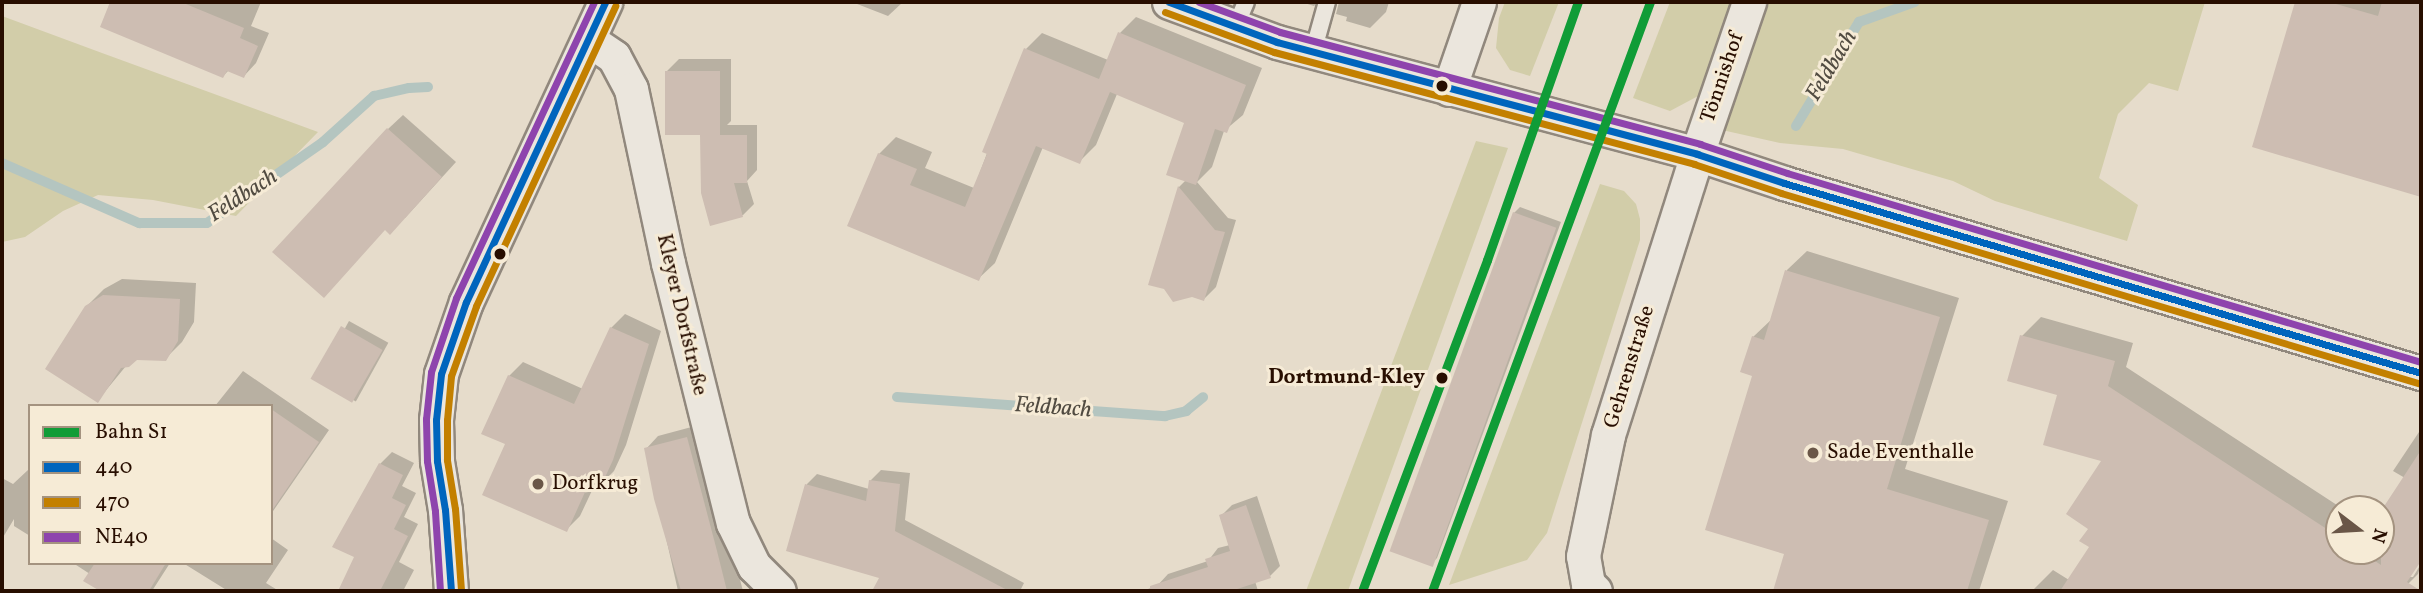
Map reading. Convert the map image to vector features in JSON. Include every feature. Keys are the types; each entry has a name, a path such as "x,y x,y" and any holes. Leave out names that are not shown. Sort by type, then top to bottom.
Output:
{"street":[{"path":"451,591 445,510 437,461 436,420 441,374 466,302 605,2"},
{"path":"1169,2 1241,15 1313,52 1697,154 1784,183 2421,373"},
{"path":"1448,89 1479,2"},
{"name":"Tönnishof","path":"1697,154 1749,2"},
{"name":"Kleyer Dorfstraße","path":"589,40 614,57 631,89 668,263 733,523 754,566 779,591"},
{"name":"Gehrenstraße","path":"1592,588 1583,556 1608,435 1697,154"}],"lane":[{"path":"1313,52 1326,2"}],"shaded area":[{"path":"1505,2 1559,2 1530,76 1510,70 1496,48 1499,18"},
{"path":"1670,2 1732,2 1700,95 1670,111 1633,98"},
{"path":"1757,2 2205,2 2178,91 2149,83 2118,114 2099,178 2138,205 2127,241 1995,201 1953,181 1843,149 1780,143 1722,130"},
{"path":"2,16 318,132 236,216 153,200 98,195 63,211 25,237 2,242"},
{"path":"1476,141 1508,148 1348,591 1306,591"},
{"path":"1600,184 1624,191 1636,204 1640,219 1640,240 1547,533 1527,560 1449,585"}],"building":[{"path":"110,2 181,2 244,28 240,38 258,46 244,78 227,71 223,78 100,27"},
{"path":"2295,2 2329,2 2378,16 2382,2 2421,2 2421,197 2252,147"},
{"path":"1118,32 1246,85 1227,133 1215,129 1196,185 1166,175 1184,123 1110,92 1080,164 1036,146 979,281 847,226 878,153 917,169 910,185 965,207 987,154 982,152 1024,48 1099,79"},
{"path":"665,71 720,71 720,135 665,135"},
{"path":"387,128 442,177 390,235 385,230 324,298 272,252"},
{"path":"700,135 747,135 747,183 734,183 743,217 710,226 701,193"},
{"path":"1178,186 1215,230 1225,232 1204,301 1192,297 1173,302 1164,289 1148,285"},
{"path":"1513,212 1556,228 1433,567 1390,551"},
{"name":"Sade Eventhalle","path":"1785,270 1940,317 1887,489 1989,520 1967,591 1773,591 1784,554 1705,530 1752,376 1740,372 1752,336 1764,340"},
{"path":"103,295 180,299 178,341 166,361 137,360 129,367 121,368 98,403 45,369 85,306"},
{"path":"341,326 383,350 352,403 310,379"},
{"path":"610,327 649,344 613,460 601,486 590,481 567,532 482,495 505,444 481,434 508,375 574,404"},
{"path":"2020,335 2115,361 2108,386 2325,528 2325,565 2395,565 2395,495 2391,495 2421,450 2421,561 2407,582 2421,591 2060,591 2089,547 2079,541 2088,529 2066,514 2101,461 2043,445 2057,395 2007,381"},
{"path":"273,410 319,442 273,509"},
{"path":"687,437 727,591 681,591 654,499 644,448"},
{"path":"379,463 403,475 392,498 406,505 394,529 408,536 380,591 338,591 354,557 332,547"},
{"path":"869,480 900,484 895,531 1009,591 872,591 879,578 786,551 805,484 866,501"},
{"path":"1246,505 1271,578 1231,591 1150,591 1150,586 1208,567 1205,559 1230,551 1219,515"},
{"path":"94,565 165,565 149,591 100,591 83,581"}],"waterway":[{"name":"Feldbach","path":"1796,126 1859,22 1915,2"},
{"name":"Feldbach","path":"2,163 139,223 207,223 323,142 374,96 409,88 428,87"},
{"name":"Feldbach","path":"897,397 1165,416 1186,411 1203,397"}],"rail line":[{"name":"S1","path":"1362,591 1487,260 1578,2"},
{"name":"S1","path":"1432,591 1650,2"}],"transit line":[{"name":"NE40","path":"440,591 435,511 427,461 426,419 431,372 456,298 594,2"},
{"name":"440","path":"451,591 445,510 437,461 436,420 441,374 466,302 605,2"},
{"name":"440","path":"1169,2 1277,42 1697,154 1784,183 2421,373"},
{"name":"NE40","path":"1199,2 1280,32 1700,144 1787,173 2421,362"},
{"name":"470","path":"461,590 455,509 447,460 451,376 476,306 615,6"},
{"name":"470","path":"1165,12 1274,52 1694,164 1781,193 2418,383"}],"place":[{"name":"Dortmund-Kley","path":"1442,378"},
{"name":"Sade Eventhalle","path":"1813,453"},
{"name":"Dorfkrug","path":"538,484"}]}
